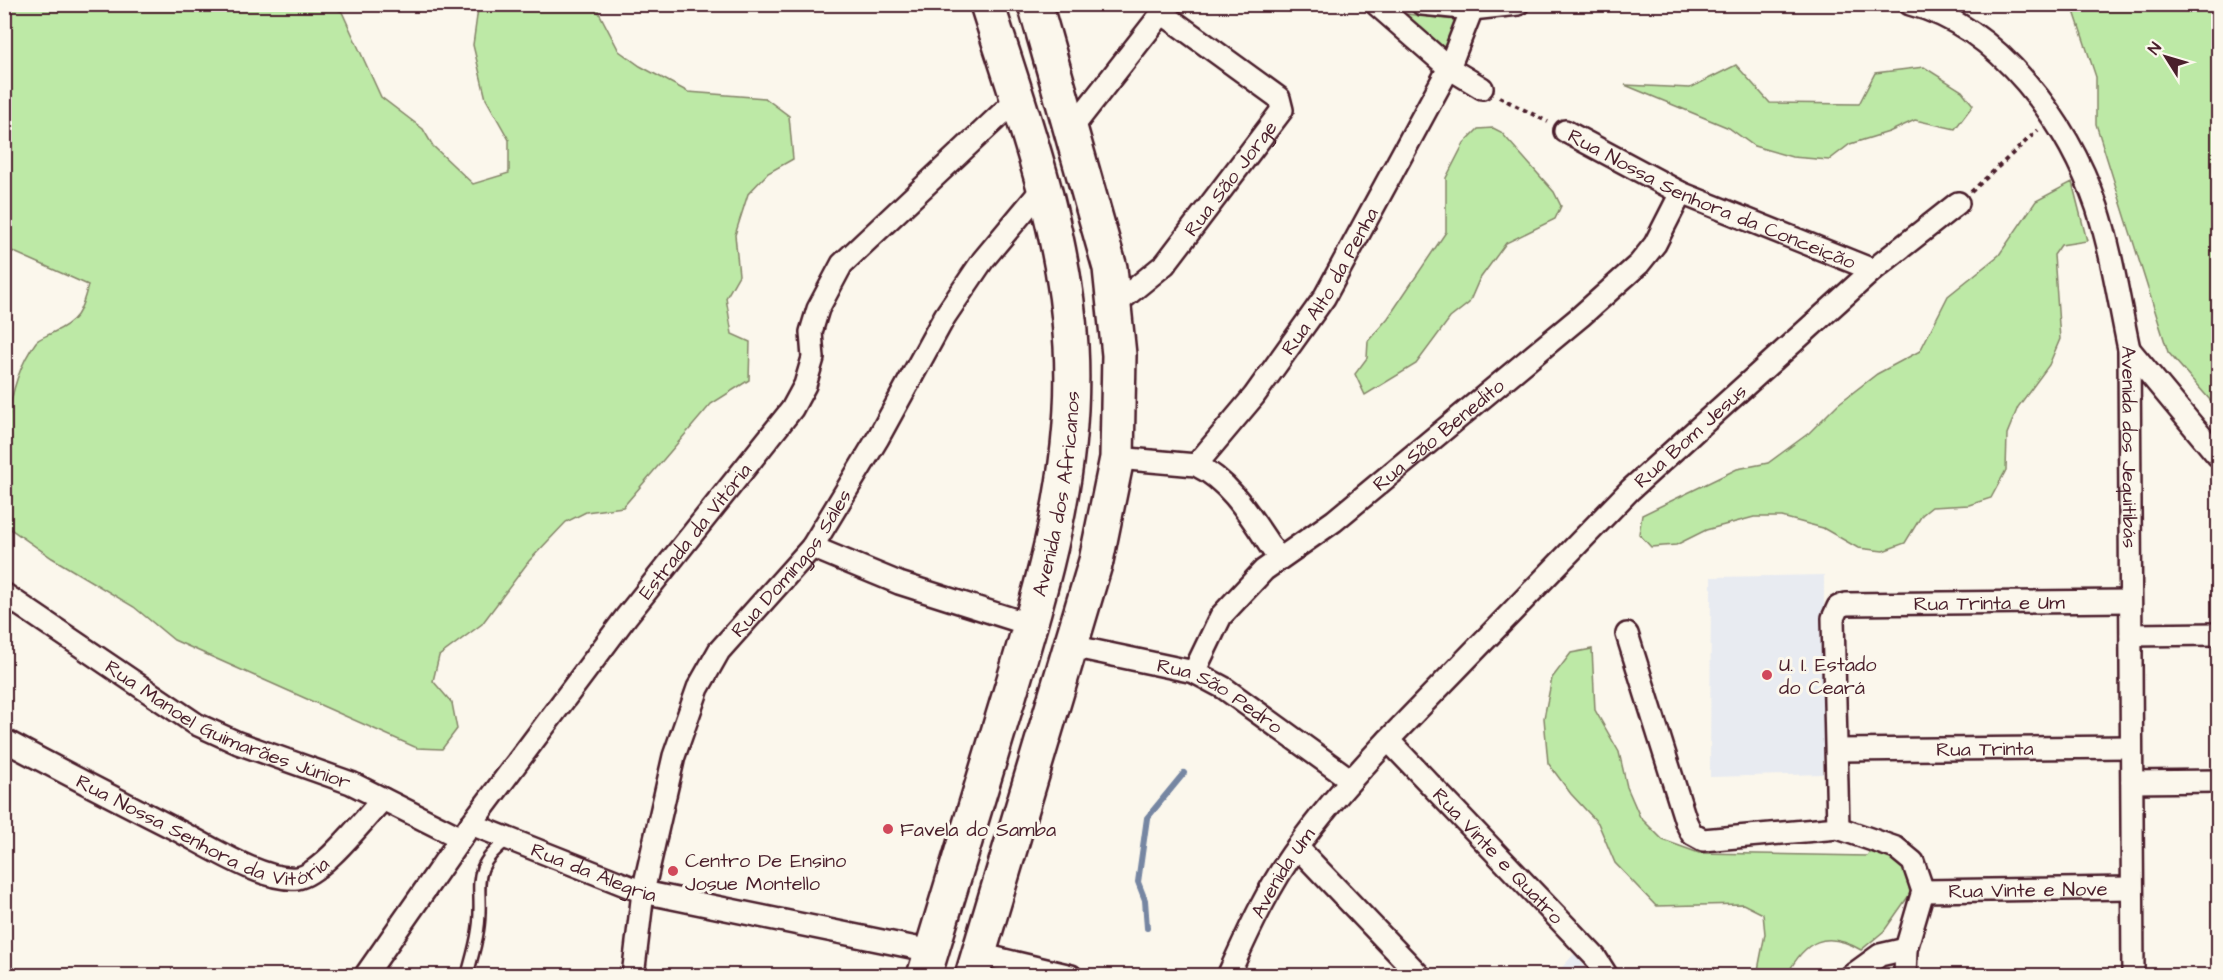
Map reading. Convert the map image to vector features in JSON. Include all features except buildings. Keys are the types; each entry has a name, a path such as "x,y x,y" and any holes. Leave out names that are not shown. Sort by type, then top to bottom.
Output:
{"main road":[{"name":"Avenida dos Africanos","path":"927,963 1031,625 1054,541 1064,495 1072,405 1071,346 1066,291 1043,188 987,4"},
{"path":"975,965 1096,561 1117,458 1119,396 1116,304 1110,268 1035,4"},
{"path":"1043,188 1085,175"}],"street":[{"path":"1376,4 1449,68 1482,88"},
{"path":"1422,4 1471,7 1518,4"},
{"name":"Avenida dos Jequitibás","path":"1917,5 1949,18 1984,40 2013,68 2052,117 2078,159 2097,208 2129,349 2133,975"},
{"name":"Rua Alto da Penha","path":"1196,465 1254,396 1324,298 1449,68 1471,7"},
{"path":"1072,128 1166,9"},
{"name":"Rua São Jorge","path":"1116,304 1165,264 1282,110 1279,98 1166,9"},
{"name":"Estrada da Vitória","path":"365,975 466,831 633,608 792,409 805,385 813,358 811,332 818,309 843,264 1017,99"},
{"name":"Rua Nossa Senhora da Conceição","path":"1565,130 1681,192 1873,270"},
{"name":"Rua Domingos Sáles","path":"633,975 643,892 674,756 698,688 719,651 812,547 878,438 945,316 983,260 1043,188"},
{"name":"Rua São Benedito","path":"1194,672 1221,616 1264,570 1334,521 1581,316 1640,264 1655,244 1681,192"},
{"name":"Rua Bom Jesus","path":"1351,780 1630,490 1873,270 1958,203"},
{"path":"2129,349 2218,456"},
{"path":"1117,458 1196,465 1226,484 1279,559"},
{"path":"812,547 899,583 1031,625"},
{"name":"Rua Manoel Guimarães Júnior","path":"4,594 196,724 238,743 351,783 383,799 466,831"},
{"name":"Rua Trinta e Um","path":"1838,750 1833,618 1838,607 1846,604 2130,601"},
{"path":"1627,634 1682,811 1692,834 1703,840 1838,828 1873,838 1907,855 1917,871 1923,891 1906,949 1905,975"},
{"path":"2131,635 2218,634"},
{"name":"Rua São Pedro","path":"1071,646 1194,672 1224,688 1351,780"},
{"name":"Rua Nossa Senhora da Vitória","path":"4,740 208,846 254,868 278,876 297,878 313,871 383,799"},
{"name":"Rua Vinte e Quatro","path":"1388,740 1595,957 1606,975"},
{"name":"Rua Trinta","path":"1838,750 2131,747"},
{"path":"1838,750 1838,828"},
{"name":"Avenida Um","path":"1228,975 1273,886 1297,847 1351,780"},
{"path":"2132,782 2218,781"},
{"name":"Rua da Alegria","path":"466,831 510,839 643,892 927,963"},
{"path":"1297,847 1420,975"},
{"name":"Rua Vinte e Nove","path":"1923,891 2132,888"},
{"path":"1851,975 1880,955 1906,949"},
{"path":"975,965 1071,975"}],"lane":[{"path":"467,975 478,931 478,878 485,863 510,839"}],"path":[{"name":"Rua Nossa Senhora da Conceição","path":"1482,88 1565,130"},
{"path":"1958,203 2052,117"}],"shaded area":[{"name":"U. I. Estado do Ceará","path":"1824,575 1823,774 1710,777 1711,577"},
{"path":"1575,953 1591,975 1555,975"}],"green space":[{"path":"5,4 329,5 342,12 381,97 423,129 433,146 473,184 509,173 509,140 486,99 473,45 478,9 482,5 595,5 619,51 640,66 688,92 765,98 789,116 793,159 768,173 748,194 735,235 739,275 726,298 732,334 750,342 749,380 711,404 623,507 586,512 566,522 529,561 482,624 439,656 433,681 452,703 457,729 442,749 417,748 174,640 134,607 52,558 5,525 5,455 10,406 16,383 24,361 36,342 61,329 77,315 88,285 5,248"},
{"path":"2072,5 2218,5 2218,409 2168,352 2096,124 2096,77"},
{"path":"1399,13 1462,21 1447,53"},
{"path":"1736,65 1770,103 1859,104 1875,73 1924,67 1962,91 1973,105 1955,129 1915,120 1889,132 1850,144 1829,160 1792,157 1754,146 1729,128 1625,85 1690,88"},
{"path":"1493,128 1501,132 1554,192 1561,206 1555,219 1506,243 1479,280 1469,303 1450,318 1416,364 1365,395 1355,374 1367,358 1368,341 1388,318 1446,232 1446,178 1464,143 1478,129"},
{"path":"2072,182 2087,241 2061,245 2054,255 2060,339 2049,365 2018,407 2007,434 2006,470 1991,498 1969,505 1932,507 1922,515 1905,543 1883,551 1858,548 1823,528 1782,517 1754,517 1706,530 1676,545 1651,547 1639,534 1642,515 1737,469 1768,463 1809,433 1838,404 1877,374 1920,351 1948,296 1999,255 2036,201"},
{"path":"1592,649 1595,710 1619,752 1627,787 1640,817 1663,840 1699,853 1867,856 1874,846 1901,863 1909,884 1910,894 1884,931 1861,950 1837,941 1818,942 1809,946 1801,954 1787,975 1757,975 1765,934 1763,914 1743,904 1656,906 1615,863 1598,823 1571,794 1548,763 1544,718 1552,678 1571,653"}],"waterway":[{"path":"1147,928 1145,900 1138,882 1147,818 1184,773"}],"place":[{"name":"U. I. Estado do Ceará","path":"1767,675"},
{"name":"Favela do Samba","path":"888,829"},
{"name":"Centro De Ensino Josue Montello","path":"673,871"}]}
